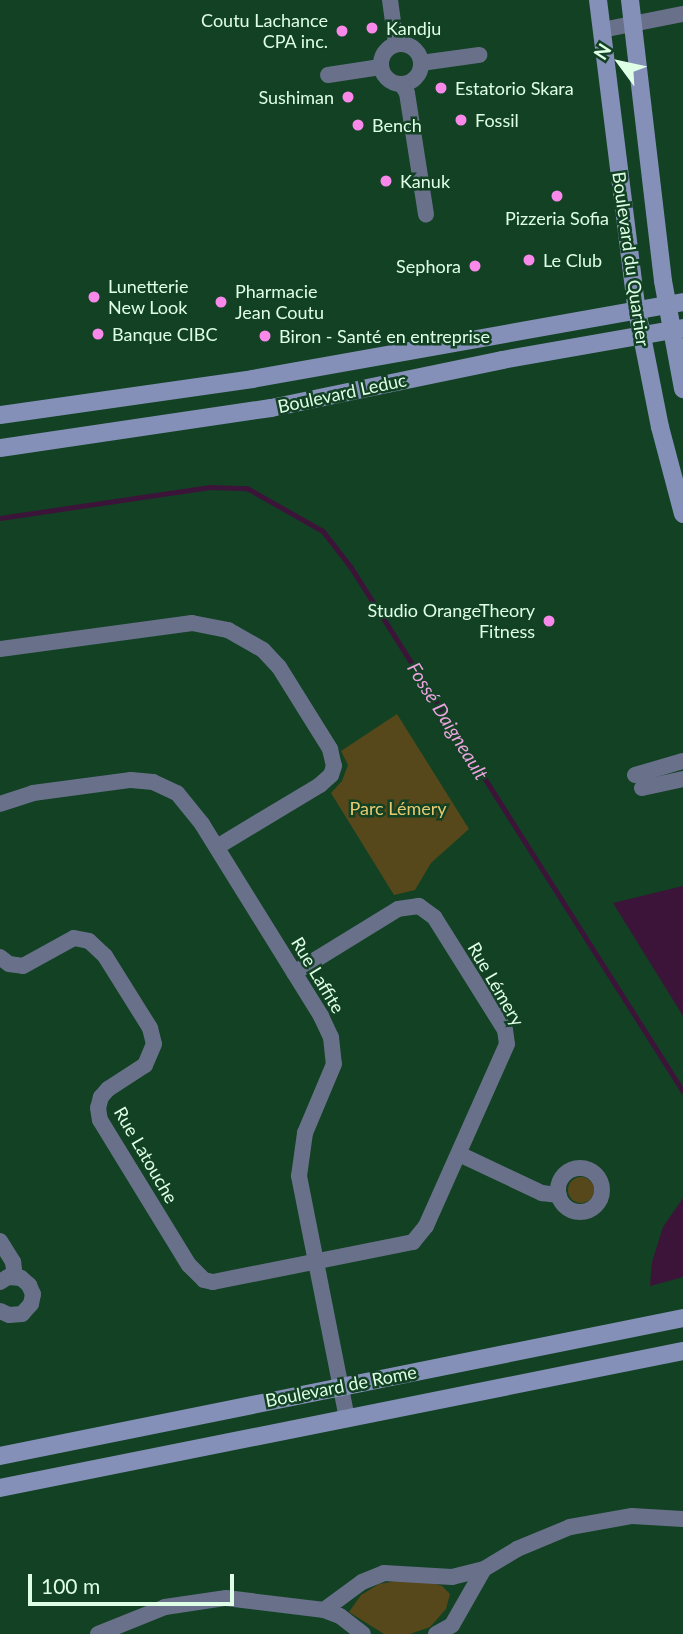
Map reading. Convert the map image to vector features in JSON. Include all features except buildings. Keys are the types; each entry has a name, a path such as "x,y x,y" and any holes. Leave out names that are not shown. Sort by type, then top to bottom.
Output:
{"main road":[{"name":"Boulevard du Quartier","path":"598,0 636,311 660,427 683,514"},
{"name":"Boulevard du Quartier","path":"630,0 675,304 683,388"},
{"name":"Boulevard Leduc","path":"0,415 252,379 675,304"},
{"name":"Boulevard Leduc","path":"0,448 271,408 502,360 677,329"},
{"name":"Boulevard de Rome","path":"0,1455 683,1318"},
{"name":"Boulevard de Rome","path":"0,1488 683,1351"}],"street":[{"path":"390,0 396,44"},
{"path":"602,30 683,14"},
{"path":"396,44 414,48 421,63 418,76 402,85 390,82 380,67 382,55 396,44"},
{"path":"421,63 479,55"},
{"path":"328,75 380,67"},
{"path":"402,85 407,93 426,215"},
{"path":"0,649 192,623 228,630 263,650 279,667 330,749 334,766 331,775 320,785 217,847"},
{"path":"683,761 638,782 683,779"},
{"name":"Rue Laffite","path":"0,804 33,793 131,780 153,782 169,788 185,800 217,847 327,1027 334,1054 331,1075 305,1133 299,1164 347,1419"},
{"name":"Rue Lémery","path":"294,973 398,909 412,905 430,912 507,1035 502,1060 426,1226 413,1242 316,1263"},
{"name":"Rue Latouche","path":"0,957 9,964 23,966 69,940 85,939 105,956 150,1027 154,1044 150,1059 104,1093 99,1102 98,1115 194,1272 204,1280 218,1282 316,1263"},
{"path":"459,1154 542,1193 559,1195"},
{"path":"0,1241 13,1262 7,1279 24,1280 31,1287 31,1304 19,1315 0,1311"},
{"path":"324,1610 362,1582 384,1573 453,1577 484,1569 532,1541 570,1527 632,1516 683,1519"},
{"path":"436,1634 452,1625 484,1569"},
{"path":"98,1634 143,1613 204,1599 244,1598 324,1610 340,1616 363,1634"}],"green space":[{"name":"Parc Lémery","path":"397,714 469,829 431,863 415,890 394,895 331,793 342,781 348,765 341,751"},
{"path":"581,1177 590,1181 594,1190 590,1199 581,1203 572,1199 568,1190 572,1181"},
{"path":"402,1580 430,1582 442,1586 450,1594 446,1609 430,1627 410,1634 384,1634 349,1612 361,1595 379,1584"}],"shaded area":[{"path":"683,886 683,1016 613,903"},
{"path":"683,1198 683,1277 650,1286 652,1262 663,1227"}],"waterway":[{"name":"Fossé Daigneault","path":"0,518 210,487 247,488 323,531 351,567 683,1091"}],"place":[{"name":"Kandju","path":"372,28"},
{"name":"Coutu Lachance CPA inc.","path":"342,31"},
{"name":"Estatorio Skara","path":"441,88"},
{"name":"Sushiman","path":"348,97"},
{"name":"Fossil","path":"461,120"},
{"name":"Bench","path":"358,125"},
{"name":"Kanuk","path":"386,181"},
{"name":"Pizzeria Sofia","path":"557,196"},
{"name":"Le Club","path":"529,260"},
{"name":"Sephora","path":"475,266"},
{"name":"Lunetterie New Look","path":"94,297"},
{"name":"Pharmacie Jean Coutu","path":"221,302"},
{"name":"Banque CIBC","path":"98,334"},
{"name":"Biron - Santé en entreprise","path":"265,336"},
{"name":"Studio OrangeTheory Fitness","path":"549,621"}]}
